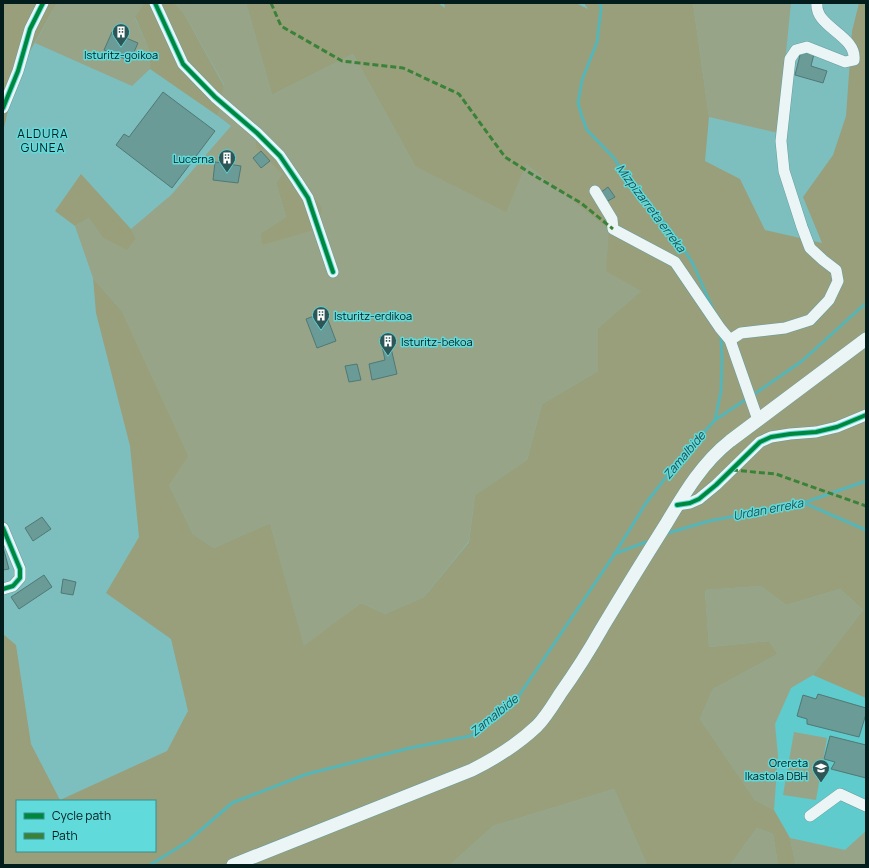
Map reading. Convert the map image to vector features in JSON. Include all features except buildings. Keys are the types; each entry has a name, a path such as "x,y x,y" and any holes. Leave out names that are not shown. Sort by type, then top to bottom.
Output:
{"main road":[{"path":"233,865 472,770 500,756 514,746 538,725 583,662 678,505 718,450 866,339"}],"street":[{"path":"3,108 18,71 30,29 43,3"},
{"path":"155,3 183,64 214,97 257,133 280,156 297,181 308,198 333,272"},
{"path":"730,340 740,333 784,328 810,320 829,300 838,281 836,270 810,248 804,234 784,171 781,141 790,59 796,50 807,47 845,62 854,60 854,54 848,43 820,16 816,8 817,3"},
{"path":"595,191 612,219 613,229 675,262 720,328 730,340 758,420"},
{"path":"678,505 690,503 699,499 716,485 760,442 771,437 816,432 837,427 866,414"},
{"path":"3,528 20,569 20,578 13,586 3,590"},
{"path":"810,816 840,794 866,806"}],"shaded area":[{"name":"Orereta Ikastola DBH","path":"813,675 866,698 866,831 845,850 790,838 774,810 778,756 775,724 791,687"}],"green space":[{"path":"3,3 57,3 16,76 3,132"},
{"path":"57,3 144,3 135,18 148,47 150,69 132,86 35,43"},
{"path":"144,3 174,3 183,12 224,86 218,116 150,69 148,47 135,17"},
{"path":"174,3 246,3 272,95 353,54 415,166 526,164 609,230 641,291 598,328 598,371 542,404 527,460 475,495 469,541 424,597 385,614 361,603 304,647 270,523 214,548 193,534 169,485 121,310 93,278 75,226 89,218 102,237 136,238 131,229 171,195 231,126 218,116 224,85 183,12","holes":["282,174 317,229 261,233 286,217 276,183"]},
{"path":"246,3 438,3 445,8 444,3 576,3 588,9 584,3 693,3 709,117 705,161 740,179 765,230 822,243 803,197 833,155 846,116 852,31 859,3 866,3 866,698 813,675 863,610 840,589 786,605 761,586 705,590 709,647 769,641 778,654 713,689 700,719 755,800 774,810 790,838 796,865 778,865 773,834 757,828 730,865 647,865 614,789 493,826 450,865 3,865 3,634 16,645 31,744 60,800 167,751 188,711 171,639 106,593 139,537 130,446 96,313 93,278 121,310 188,456 169,485 193,534 214,548 270,523 304,646 361,603 385,614 424,597 469,542 475,495 527,460 542,404 598,371 598,328 641,291 606,271 609,230 526,164 506,212 415,166 353,54 272,95"},
{"path":"693,3 791,3 778,133 709,117"},
{"path":"256,138 280,149 322,208 317,229 262,245 261,233 286,217 276,183 282,174 256,148"},
{"path":"81,174 131,229 136,238 127,250 102,237 89,218 75,226 55,211"},
{"path":"761,586 786,605 840,589 863,610 813,675 791,688 775,724 778,756 774,810 755,800 700,719 713,689 778,654 769,641 709,647 705,590"},
{"path":"794,732 827,738 816,800 783,795"},
{"path":"614,789 647,865 450,865 493,826"},
{"path":"757,828 773,834 778,865 730,865"},
{"path":"866,831 866,865 796,865 790,838 845,850"}],"waterway":[{"name":"Mizpizarreta erreka","path":"600,3 601,9 597,42 582,80 578,103 582,117 587,130 614,158 626,178 636,187 680,243 693,264 713,309"},
{"name":"Zamalbide","path":"753,395 802,361 866,303"},
{"name":"Mizpizarreta erreka","path":"715,420 721,391 721,335"},
{"name":"Zamalbide","path":"150,865 187,842 232,803 307,774 410,748 470,736 516,700 614,555 646,503 685,453 715,420 745,400"},
{"name":"Urdan erreka","path":"668,533 709,521 803,503 866,481"},
{"path":"804,503 866,530"},
{"name":"Urdan erreka","path":"614,554 646,542"}],"marked path":[{"path":"271,3 281,26 342,61 403,68 459,94 505,157 581,203 613,229"},
{"path":"732,470 776,474 866,506"}],"cycle path":[{"path":"3,108 18,71 30,29 43,3"},
{"path":"155,3 183,64 215,97 257,133 280,156 297,181 308,198 333,272"},
{"path":"677,505 690,503 699,499 716,485 760,442 771,437 816,432 837,427 866,415"},
{"path":"3,528 20,569 20,578 13,586 3,589"}],"place":[{"name":"Isturitz-goikoa","path":"121,47"},
{"name":"Lucerna","path":"227,173"},
{"name":"Isturitz-erdikoa","path":"321,330"},
{"name":"Isturitz-bekoa","path":"388,356"},
{"name":"Orereta Ikastola DBH","path":"821,783"}],"district":[{"name":"ALDURA GUNEA","path":"43,140"}]}
